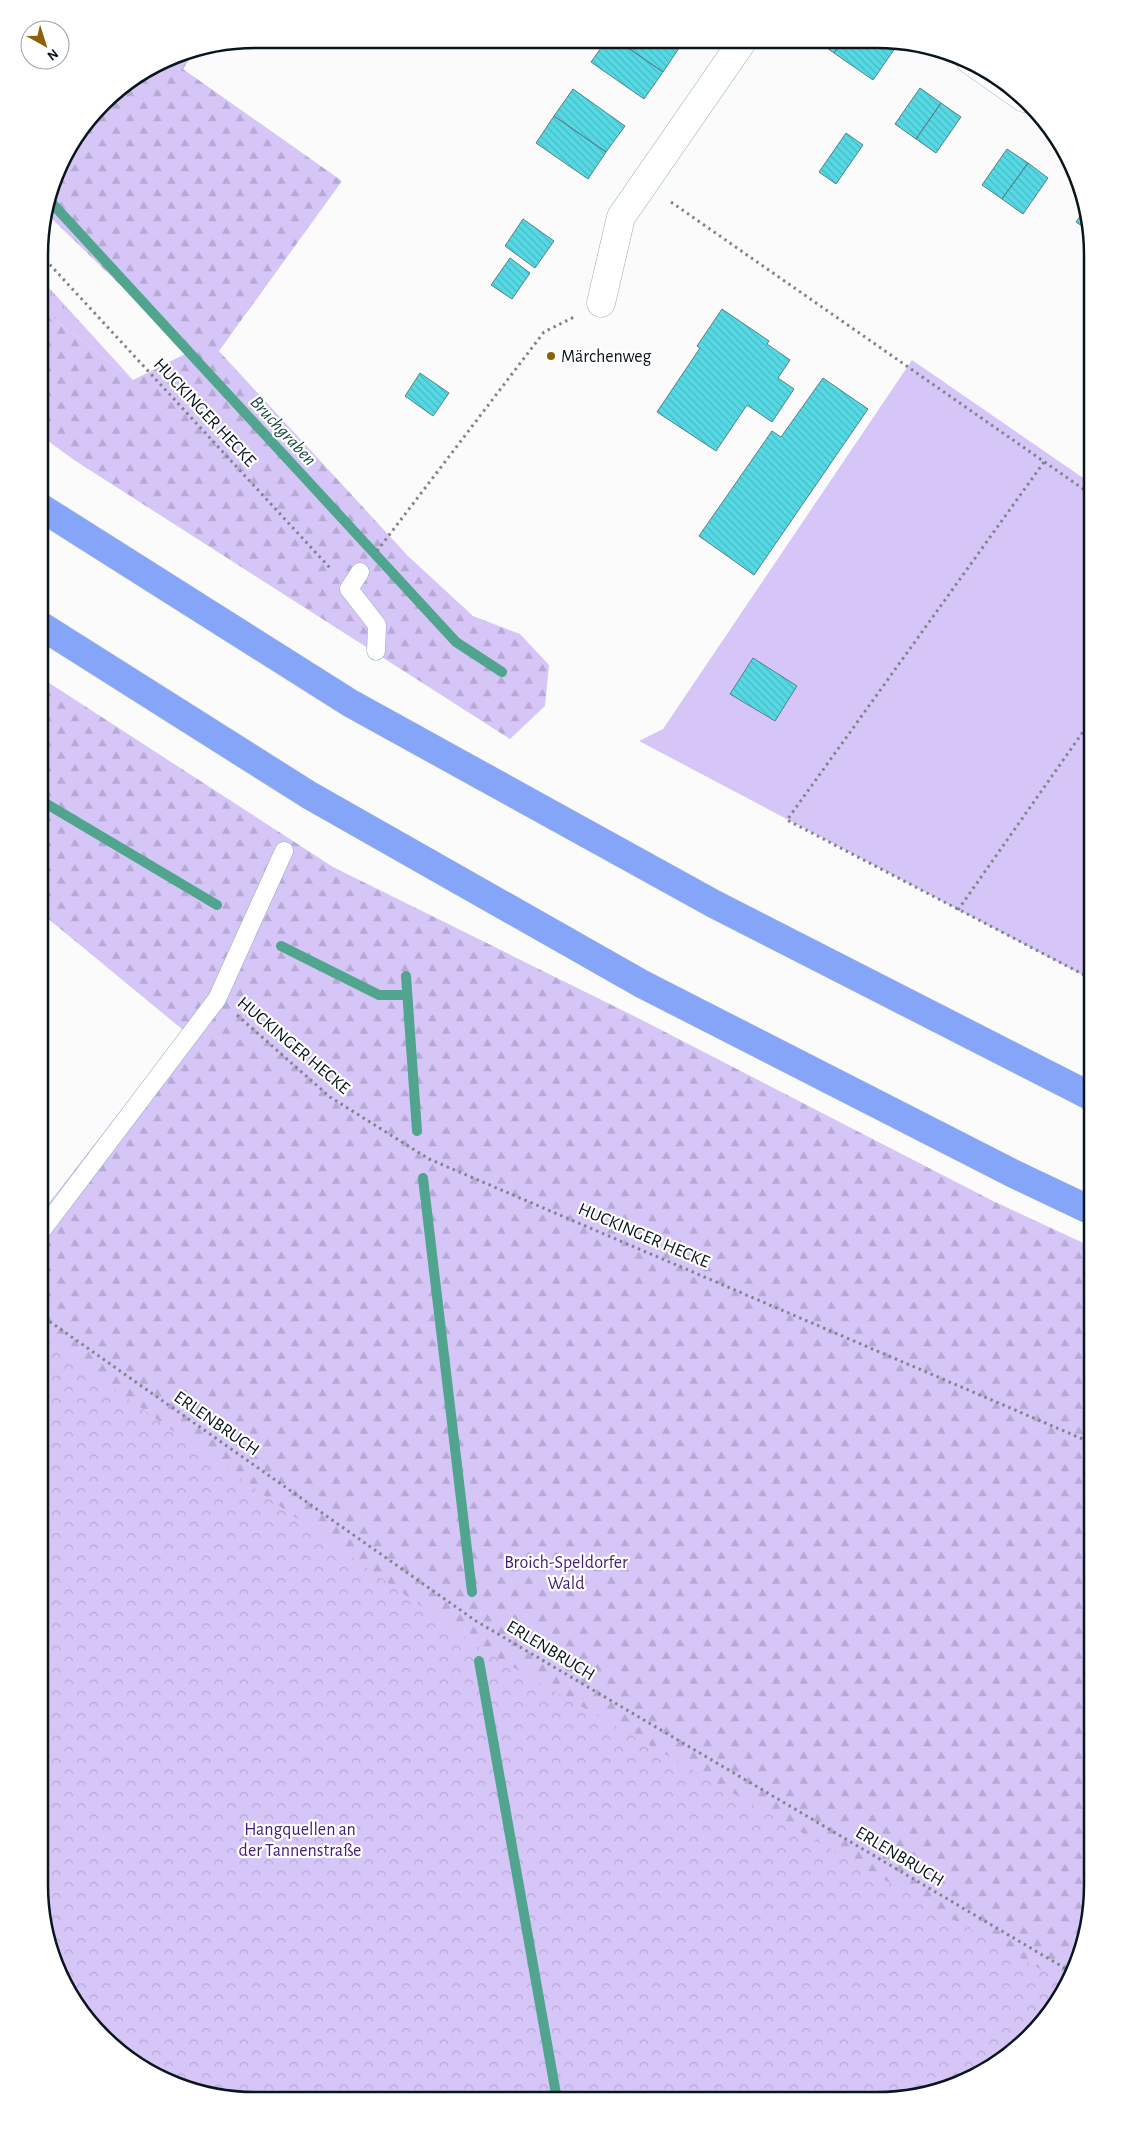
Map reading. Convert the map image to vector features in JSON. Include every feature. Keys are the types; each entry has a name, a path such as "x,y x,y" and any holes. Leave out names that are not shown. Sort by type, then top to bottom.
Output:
{"highway":[{"path":"48,512 350,703 714,904 1084,1093"},
{"path":"48,630 309,795 642,984 1014,1174 1084,1207"}],"street":[{"path":"602,303 621,217 738,48"}],"lane":[{"path":"360,572 349,589 376,625 376,651"},
{"path":"48,1223 217,998 284,851"}],"path":[{"path":"644,183 1084,490"},
{"name":"HUCKINGER HECKE","path":"48,264 349,589"},
{"path":"391,534 544,332 602,303"},
{"path":"1044,462 787,820 1084,974"},
{"path":"958,910 1084,730"},
{"name":"HUCKINGER HECKE","path":"217,998 248,1023 330,1097 429,1159 1084,1440"},
{"name":"ERLENBRUCH","path":"48,1320 476,1621 1066,1968"}],"green space":[{"path":"191,57 183,69 342,181 219,351 408,556 473,616 520,634 549,665 545,706 510,739 74,460 48,441 48,314 133,380 189,352 51,217 63,175 75,151 99,118 118,99 140,82 175,63"},
{"path":"48,287 133,380 48,314"},
{"path":"912,360 1084,478 1084,976 639,741 663,729"},
{"name":"Broich-Speldorfer Wald","path":"48,682 333,867 636,1017 993,1201 1084,1243 1084,1884 1082,1911 1073,1951 1056,1988 1032,2021 1002,2049 980,2064 943,2081 917,2088 876,2092 255,2092 214,2088 175,2076 151,2064 129,2049 108,2031 90,2010 75,1988 58,1951 51,1925 48,1898 48,1204 183,1030 48,919"},
{"name":"Hangquellen an der Tannenstraße","path":"48,1342 483,1650 1060,1980 1056,1988 1023,2031 980,2064 943,2081 917,2088 876,2092 255,2092 228,2090 214,2088 175,2076 140,2057 108,2031 82,1999 63,1964 51,1925 49,1911"}],"building":[{"path":"601,48 628,48 663,72 644,99 591,62"},
{"path":"628,48 679,48 663,72"},
{"path":"827,48 837,48 834,53"},
{"path":"837,48 895,48 873,80 834,53"},
{"path":"920,88 941,103 916,139 895,124"},
{"path":"573,89 625,126 606,152 554,116"},
{"path":"941,103 961,117 936,153 916,139"},
{"path":"554,116 606,152 588,179 536,143"},
{"path":"846,133 863,145 836,184 819,172"},
{"path":"1007,149 1028,163 1002,199 982,185"},
{"path":"1028,163 1048,178 1023,214 1002,199"},
{"path":"1080,216 1082,226 1076,222"},
{"path":"523,219 554,241 535,268 505,246"},
{"path":"510,258 530,273 512,299 491,285"},
{"path":"722,309 769,341 767,344 790,360 778,378 794,389 772,422 747,405 716,451 657,412 700,348 697,346"},
{"path":"420,373 449,393 433,416 405,396"},
{"path":"823,378 868,409 754,575 699,536 772,431 781,437"},
{"path":"753,658 797,686 775,721 730,694"}],"waterway":[{"name":"Bruchgraben","path":"54,205 456,642 502,672"},
{"path":"48,805 217,905"},
{"path":"281,946 379,995 407,995"},
{"path":"406,976 417,1131"},
{"path":"423,1178 472,1592"},
{"path":"479,1661 556,2092"}],"place":[{"name":"Märchenweg","path":"551,356"}]}
